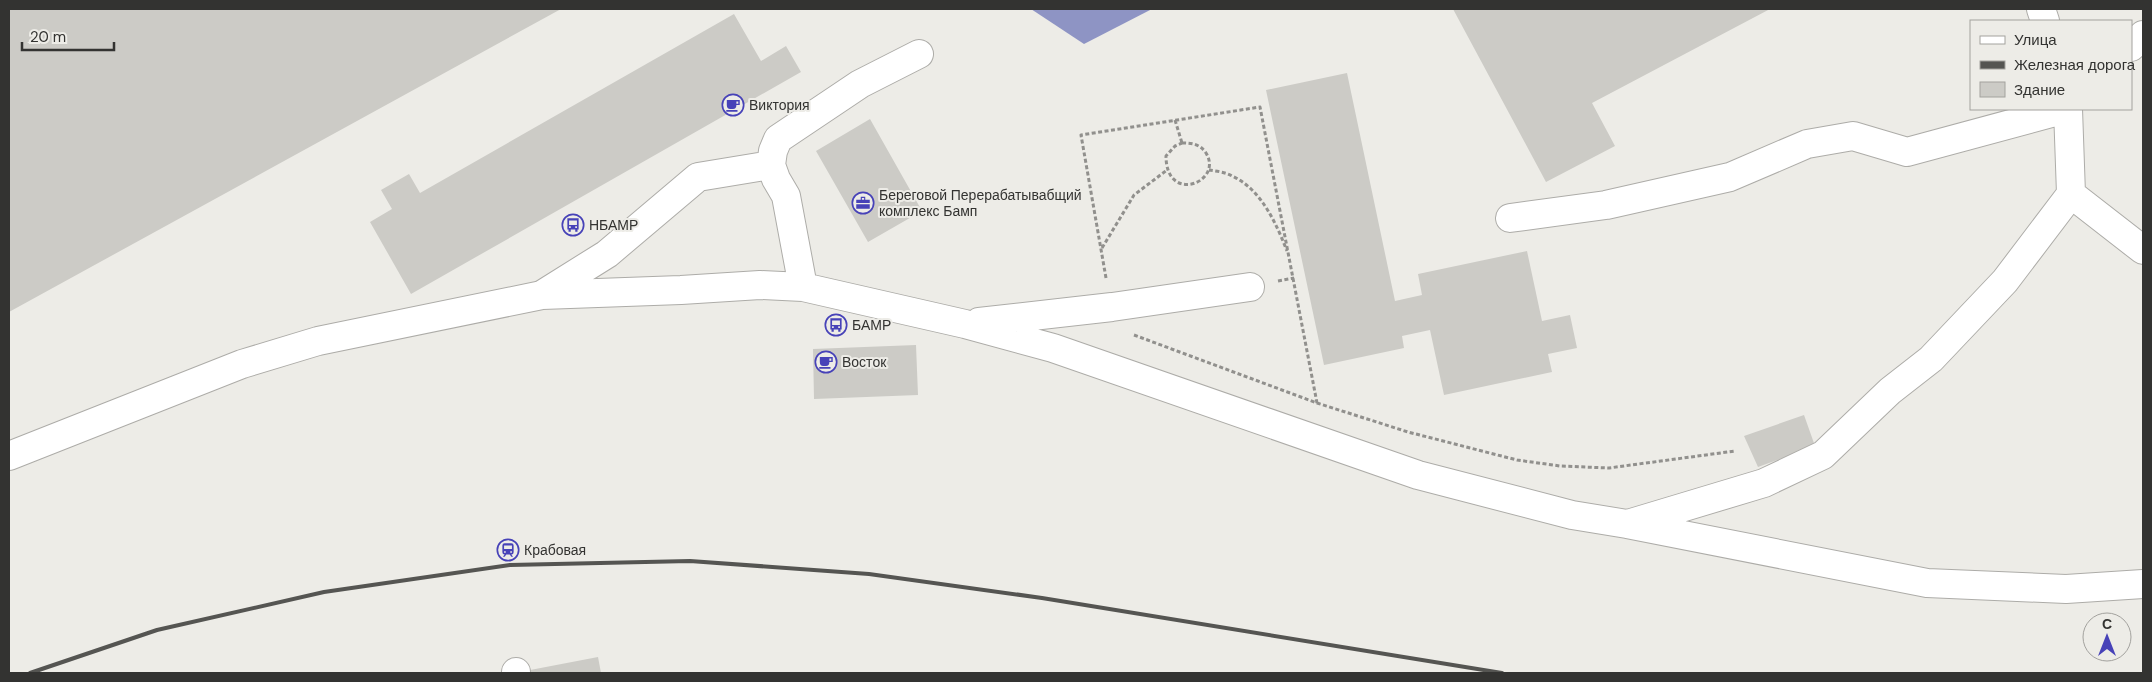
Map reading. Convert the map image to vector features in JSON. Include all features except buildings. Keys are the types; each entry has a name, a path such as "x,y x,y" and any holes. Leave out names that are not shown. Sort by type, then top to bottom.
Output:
{"street":[{"path":"2132,46 2143,34"},
{"path":"803,287 786,196 776,179 771,165 773,151 778,139 860,84 919,54"},
{"path":"1510,218 1606,205 1730,177 1807,144 1853,136 1907,152 2063,110"},
{"path":"1627,524 1764,483 1823,455 1890,391 1931,360 2005,281 2071,194 2067,110"},
{"path":"542,295 607,254 698,177 771,165"},
{"path":"2071,194 2143,250"},
{"path":"9,456 242,364 318,340 542,295 760,285 803,287 965,324 1054,348 1418,475 1572,515 1627,524 1927,583 2066,589 2143,584"},
{"path":"965,324 1112,307 1250,287"}],"path":[{"path":"1317,403 1260,107 1081,135 1115,328 1317,403 1433,439 1517,460 1560,466 1609,468 1735,451"},
{"path":"1175,120 1182,144"},
{"path":"1192,143 1200,147 1209,159 1209,170 1197,184 1179,184 1173,180 1167,170 1166,156 1175,146 1182,144 1192,143"},
{"path":"1101,249 1134,195 1167,170"},
{"path":"1209,170 1232,176 1248,187 1274,219 1290,258"}],"water":[{"path":"1031,9 1152,9 1084,44"}],"railway":[{"path":"30,673 157,630 324,592 510,565 690,561 869,574 1042,598 1502,673"}],"place":[{"name":"Виктория","path":"733,105"},
{"name":"Береговой Перерабатывабщий комплекс Бамп","path":"863,203"},
{"name":"НБАМР","path":"573,225"},
{"name":"БАМР","path":"836,325"},
{"name":"Восток","path":"826,362"},
{"name":"Крабовая","path":"508,550"}]}
